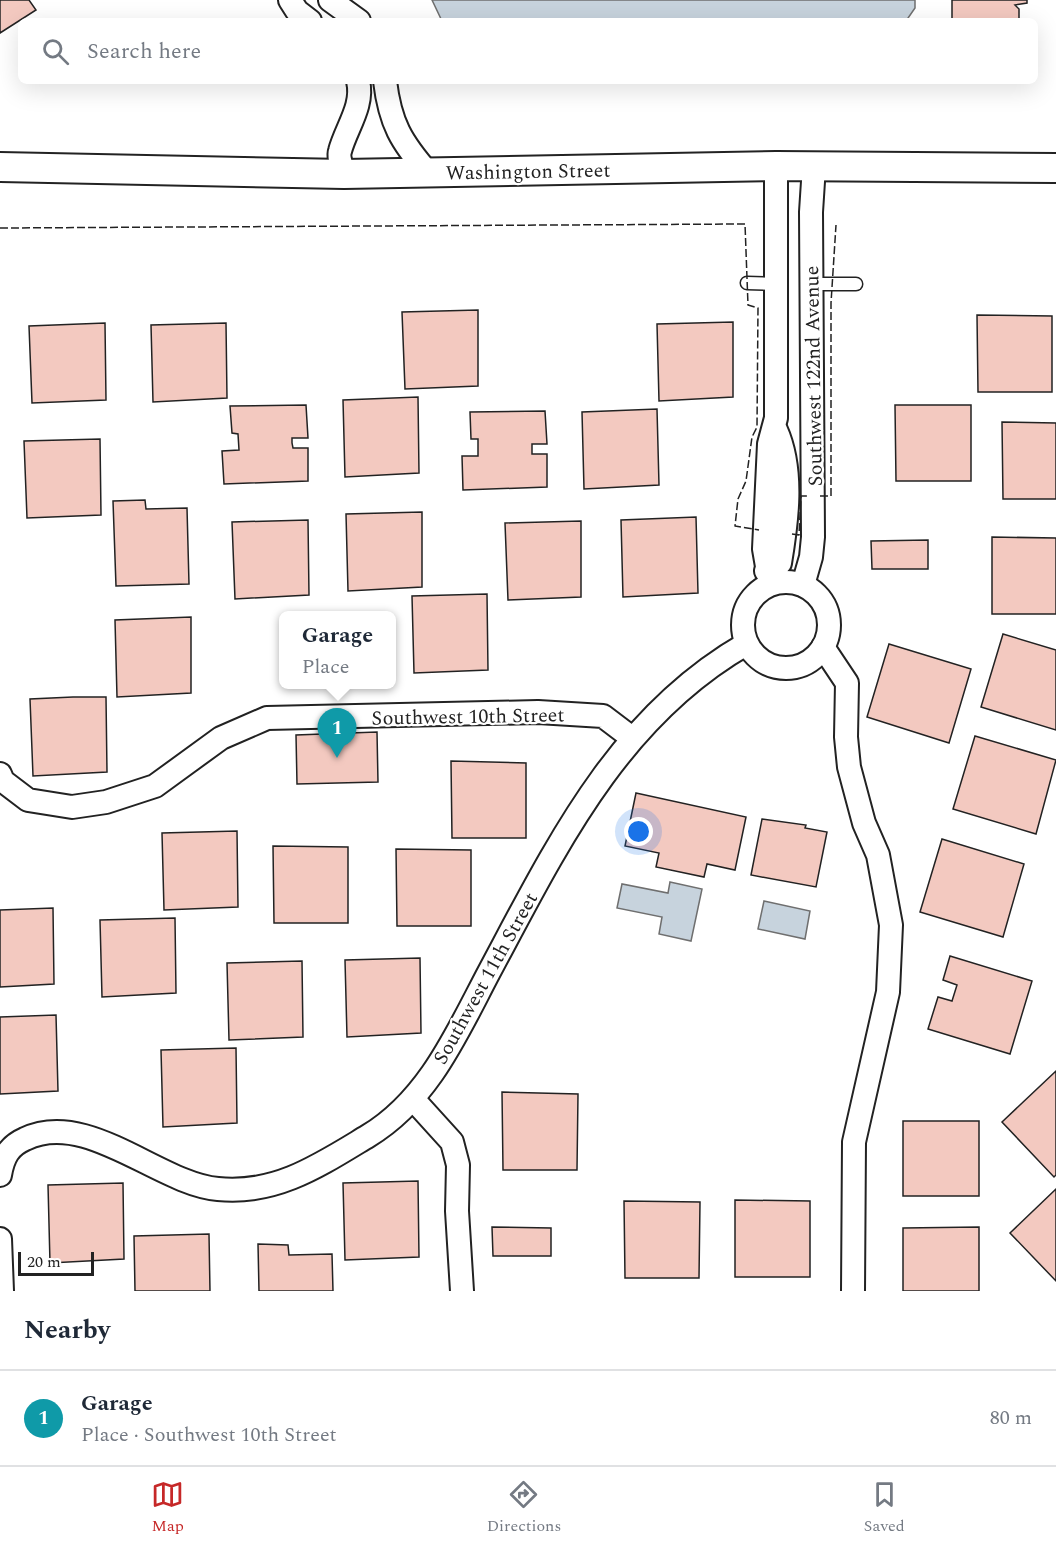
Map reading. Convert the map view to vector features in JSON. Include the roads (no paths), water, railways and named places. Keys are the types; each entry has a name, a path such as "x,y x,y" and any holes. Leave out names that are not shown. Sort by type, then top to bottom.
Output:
{"street":[{"path":"290,0 297,11 306,18"},
{"path":"330,0 355,18"},
{"path":"344,174 339,153 353,123 359,84"},
{"path":"385,84 389,113 414,157 429,174"},
{"name":"Washington Street","path":"0,167 344,174 776,166 1056,168"},
{"name":"Southwest 122nd Avenue","path":"768,578 764,549 769,444 776,428 776,166"},
{"name":"Southwest 122nd Avenue","path":"803,585 811,557 813,537 811,212 814,166"},
{"path":"776,284 813,285"},
{"path":"768,578 803,585 813,591 827,612 830,624 823,647 805,664 780,668 759,660 747,644 743,634 743,614 753,596 768,578"},
{"name":"Southwest 11th Street","path":"0,1175 3,1159 19,1142 38,1132 65,1133 111,1144 182,1178 215,1189 251,1190 276,1184 309,1171 371,1134 413,1099 447,1052 522,911 598,779 646,721 706,671 747,644"},
{"path":"823,647 847,683 846,737 849,767 864,823 878,855 891,925 888,992 854,1142 853,1291"},
{"name":"Southwest 10th Street","path":"2,778 28,800 72,807 106,802 155,786 221,738 267,718 538,712 603,716 632,738"},
{"path":"413,1099 452,1142 458,1165 462,1291"},
{"path":"0,1239 2,1291"}],"lane":[{"path":"747,283 776,284"},
{"path":"813,285 856,284"}],"place":[{"name":"Garage","path":"337,758"}]}
